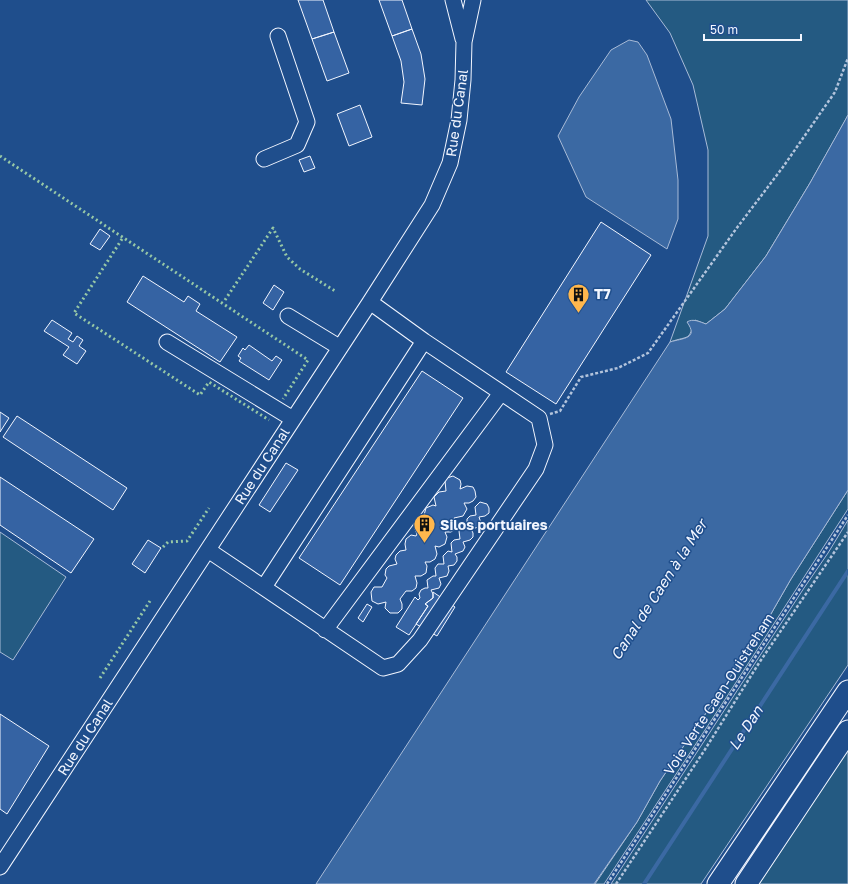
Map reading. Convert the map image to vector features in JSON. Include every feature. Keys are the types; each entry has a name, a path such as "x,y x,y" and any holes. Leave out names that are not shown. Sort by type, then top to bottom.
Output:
{"highway":[{"path":"718,884 848,691"},
{"path":"746,884 848,731"}],"street":[{"name":"Rue du Canal","path":"453,0 464,42"},
{"name":"Rue du Canal","path":"0,867 432,205 450,163 459,120 463,80 464,42 473,0"},
{"path":"264,159 297,145 307,122 278,36"},
{"path":"208,550 383,668 398,664 420,640 536,469 545,445 538,418 424,341 370,302"},
{"path":"288,316 339,347"},
{"path":"264,587 424,341"},
{"path":"167,342 293,419"},
{"path":"326,630 501,393"}],"path":[{"path":"538,418 560,411 582,377 618,368 648,353 736,229 783,167 835,92 848,58"},
{"name":"Voie Verte Caen-Ouistreham","path":"606,884 848,515"},
{"path":"616,884 760,663 848,532"}],"shaded area":[{"path":"646,0 848,0 848,115 846,119 766,256 725,309 706,324 695,320 691,332 687,337 670,342 708,236 708,150 693,85 670,33"},
{"path":"848,490 848,509 604,884 595,884 637,822 660,781 760,633 791,579"},
{"path":"848,520 848,665 701,884 611,884 828,553"},
{"path":"0,532 66,577 13,660 0,652"},
{"path":"848,750 848,884 759,884"}],"water":[{"path":"629,40 638,42 647,55 671,119 678,180 678,219 667,249 586,197 558,136 579,97 611,50"},
{"name":"Canal de Caen à la Mer","path":"848,115 848,490 791,579 760,633 660,781 637,822 594,884 316,884 670,342 688,337 690,335 691,332 687,322 694,320 706,324 725,309 766,256 810,183"}],"building":[{"path":"298,0 323,0 334,32 312,39"},
{"path":"379,0 402,0 412,29 392,36"},
{"path":"412,29 421,54 425,79 422,105 401,103 404,82 401,61 392,36"},
{"path":"334,32 349,73 327,81 312,39"},
{"path":"360,105 372,137 349,146 337,114"},
{"path":"310,156 315,168 304,172 299,160"},
{"name":"T7","path":"601,222 651,255 556,404 506,372"},
{"path":"100,229 110,236 100,250 90,244"},
{"path":"143,276 184,302 188,296 200,304 196,311 237,337 220,362 127,302"},
{"path":"274,285 284,292 273,310 263,303"},
{"path":"52,320 72,333 68,339 73,342 77,336 83,340 79,346 86,351 77,364 63,355 69,347 44,331"},
{"path":"249,345 272,361 276,356 282,360 269,380 239,361 241,358 238,356 243,348 245,350"},
{"path":"422,371 463,398 340,585 299,558"},
{"path":"0,412 9,418 0,432"},
{"path":"17,416 127,488 113,510 3,437"},
{"path":"286,463 298,470 270,512 259,505"},
{"name":"Silos portuaires","path":"453,476 460,480 460,489 467,486 473,487 476,497 469,503 464,503 467,509 463,516 454,518 457,523 455,529 451,532 445,532 447,537 445,544 439,547 435,546 437,554 435,559 430,562 425,562 427,566 426,573 421,576 415,576 417,583 416,588 412,591 406,591 400,599 402,609 398,613 390,613 385,608 386,602 378,604 372,601 371,592 374,587 382,587 387,578 385,575 386,569 389,566 397,564 395,559 396,555 400,551 406,550 406,539 411,535 416,536 416,524 427,520 424,515 426,508 433,505 436,506 434,497 439,492 446,491 445,481 447,478"},
{"path":"0,477 94,539 71,573 0,525"},
{"name":"Silos portuaires","path":"480,502 487,504 489,513 485,516 479,517 481,523 479,527 471,529 473,537 470,540 463,542 465,547 463,551 455,554 457,561 454,565 448,566 449,571 447,576 439,578 441,584 439,588 431,590 433,598 425,604 428,606 409,635 396,627 415,597 418,600 420,598 419,594 421,590 428,588 427,580 433,576 436,576 435,568 438,564 444,564 443,556 448,551 452,552 451,543 454,540 460,539 459,531 462,528 469,527 467,519 470,516 476,515 475,507"},
{"path":"148,540 161,548 145,573 132,564"},
{"path":"433,592 455,607 437,636 416,624 428,606 425,604 433,598"},
{"path":"367,604 372,607 363,622 358,618"},
{"path":"0,714 49,746 7,814 0,809"}],"waterway":[{"name":"Le Dan","path":"644,884 848,571"}],"hedge":[{"path":"0,156 308,360 283,399"},
{"path":"225,300 273,228 287,257 300,269 335,291"},
{"path":"122,239 74,313 200,395 209,382 269,420"},
{"path":"163,547 168,542 187,541 209,508"},
{"path":"100,678 150,601"}],"place":[{"name":"T7","path":"578,314"},
{"name":"Silos portuaires","path":"424,544"}]}
